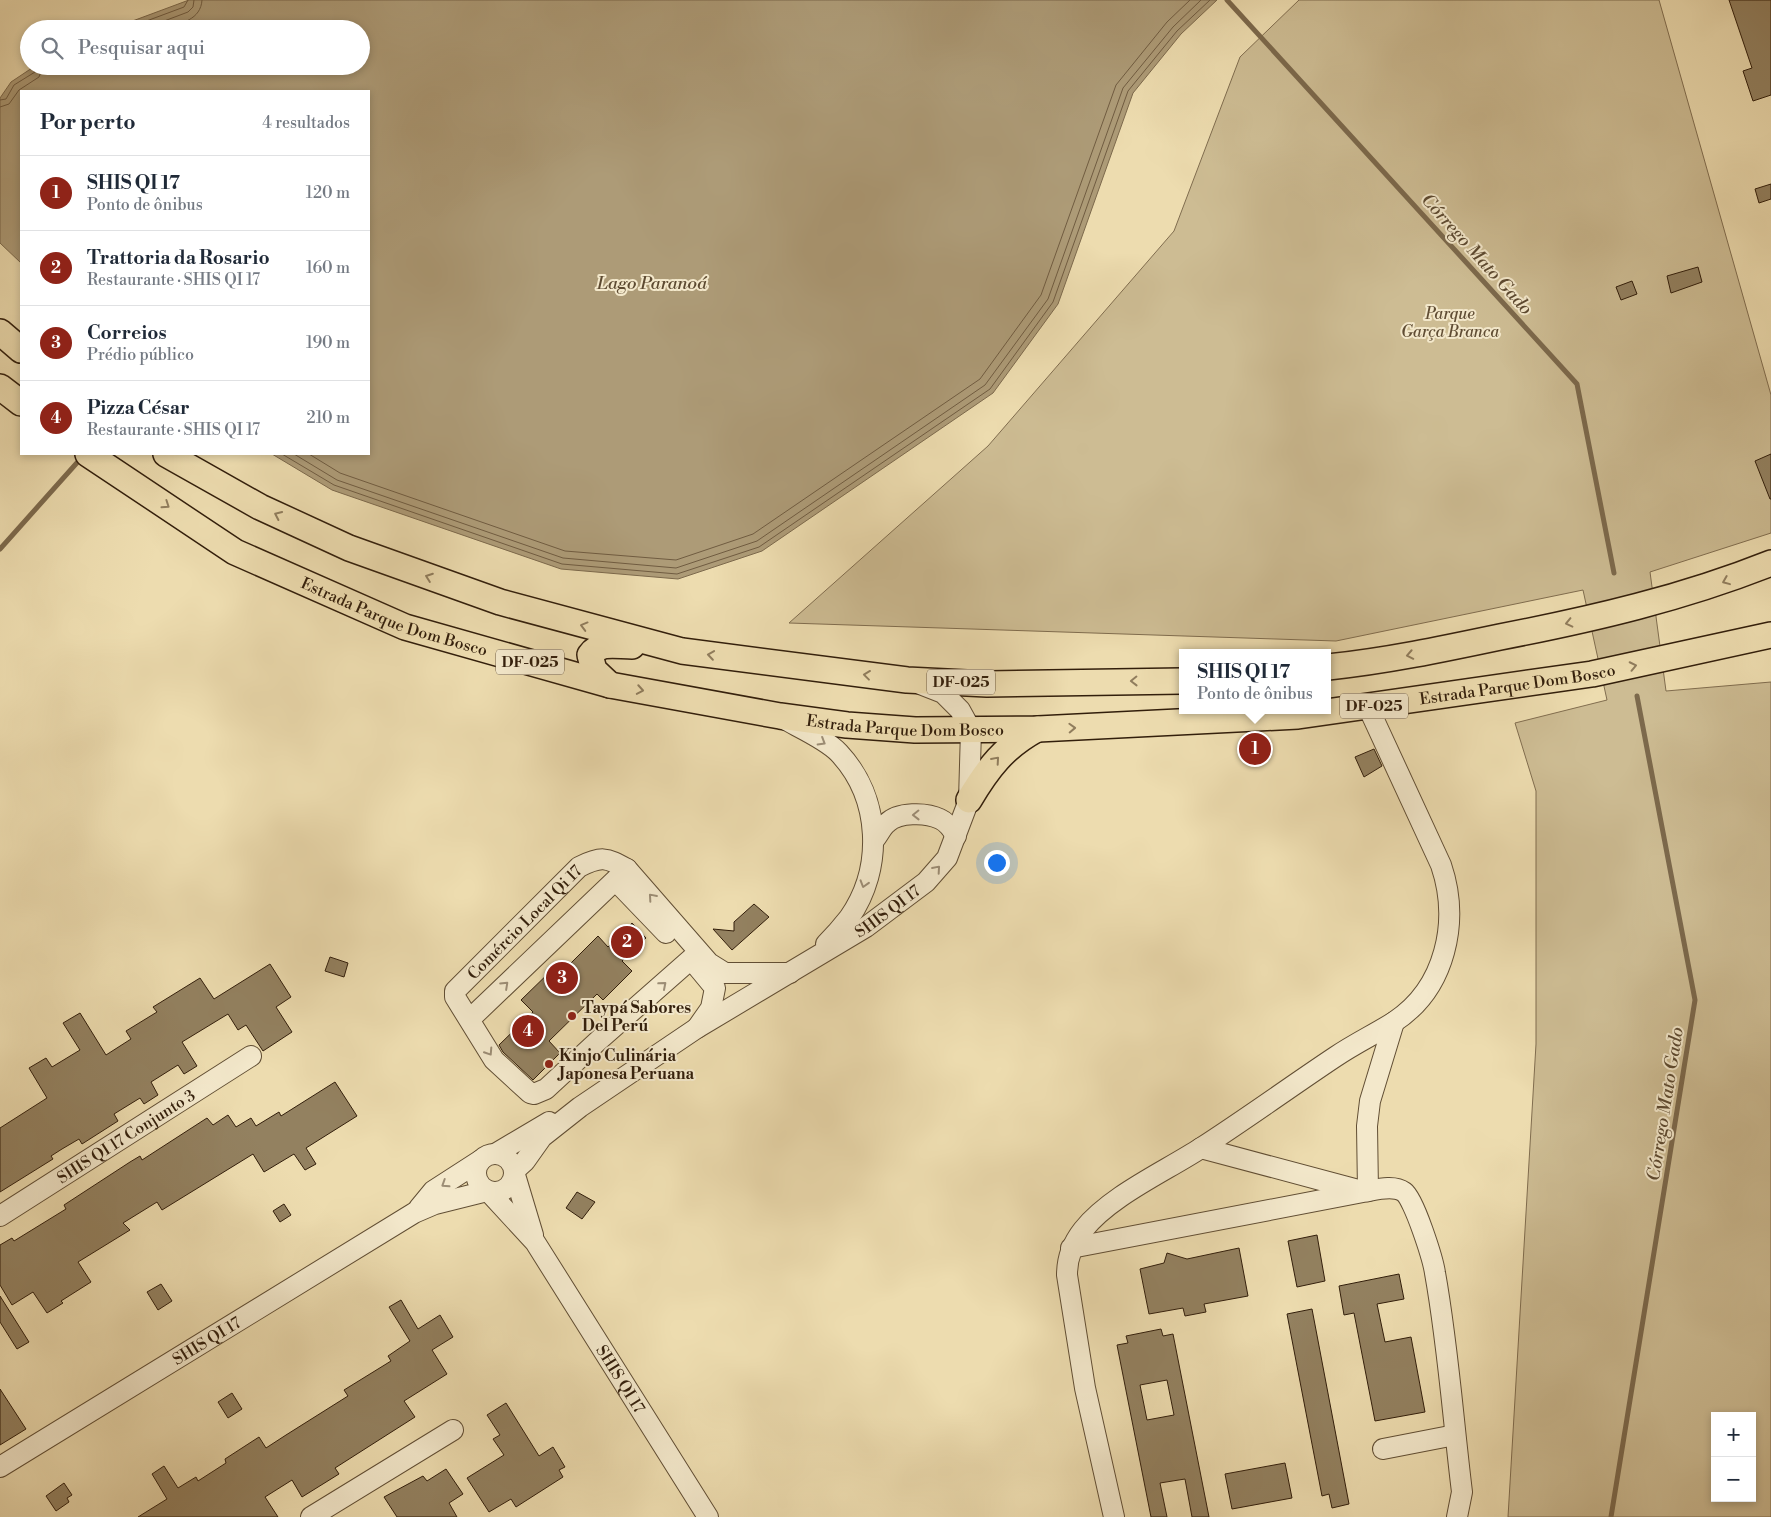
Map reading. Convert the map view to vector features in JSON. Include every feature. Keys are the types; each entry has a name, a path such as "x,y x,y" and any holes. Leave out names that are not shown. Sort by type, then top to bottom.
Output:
{"main road":[{"path":"0,332 20,349"},
{"path":"0,387 20,402"},
{"name":"Estrada Parque Dom Bosco","path":"90,455 235,552 405,627 610,685 780,716 847,725 915,730 1038,729 1186,717 1298,716 1314,714"},
{"name":"DF-025","path":"168,455 260,507 349,548 500,602 682,651 906,680 986,684 1179,681"},
{"path":"1331,667 1382,661 1567,624 1639,607 1716,585 1771,562"},
{"name":"Estrada Parque Dom Bosco","path":"1331,712 1592,674 1771,635"},
{"path":"610,685 598,676 591,665 590,655 595,648 612,645 682,651"},
{"path":"969,800 991,766 1004,751 1016,740 1038,729"}],"street":[{"path":"906,680 935,688 944,693 960,710 971,730"},
{"path":"1114,1517 1085,1388 1067,1275 1067,1258 1071,1248 1083,1230 1098,1215 1201,1148 1348,1048 1394,1022 1425,993 1445,954 1449,930 1448,885 1441,864 1368,707"},
{"name":"SHIS QI 17","path":"780,716 838,752 846,762 863,788 871,813 875,839 864,889 849,918 814,959"},
{"name":"SHIS QI 17","path":"535,1242 515,1173 542,1137 580,1107 697,1028 866,927 926,882 946,858 969,800 971,730"},
{"path":"875,839 887,823 897,816 911,815 930,815 941,819 956,836"},
{"name":"Comércio Local Qi 17","path":"691,959 540,1093 530,1093 494,1060 455,997 456,988 579,867 596,858 610,859 691,959 720,981"},
{"name":"Comércio Local Qi 17","path":"622,875 709,963 720,981"},
{"name":"Comércio Local Qi 17","path":"470,1019 622,875"},
{"path":"720,981 790,973"},
{"path":"720,981 723,1001 735,1005"},
{"path":"697,1028 711,1008 720,981"},
{"path":"1366,1192 1367,1126 1370,1101 1394,1022"},
{"name":"SHIS QI 17 Conjunto 3","path":"0,1216 251,1056"},
{"name":"SHIS QI 17","path":"414,1213 433,1191 535,1129 580,1107"},
{"path":"1201,1148 1366,1192"},
{"path":"488,1157 510,1160 515,1173 512,1184 506,1190 497,1193 482,1188 476,1177 477,1165 488,1157"},
{"path":"1071,1248 1390,1187 1404,1191 1417,1215 1435,1271 1462,1492 1457,1517"},
{"name":"SHIS QI 17","path":"0,1467 414,1213 435,1204 488,1191 535,1242 708,1517"},
{"path":"311,1517 453,1430"},
{"path":"1383,1449 1455,1435"}],"green space":[{"name":"Parque Garça Branca","path":"1299,0 1659,0 1771,395 1771,533 1650,572 1666,691 1771,682 1771,1517 1508,1517 1536,1044 1536,791 1515,723 1607,700 1583,590 1336,641 789,623 988,446 1174,231 1240,57"}],"water":[{"name":"Lago Paranoá","path":"189,0 1217,0 1181,34 1133,93 1058,304 993,393 762,551 678,579 561,569 332,490 274,455 370,455 370,90 20,90 20,262 0,243 0,98 11,82 22,75 370,75 370,20 135,20"}],"building":[{"path":"1729,0 1771,0 1771,95 1753,101 1743,71 1752,68"},
{"path":"1771,184 1771,199 1759,203 1755,189"},
{"path":"1698,267 1702,282 1671,293 1667,276"},
{"path":"1632,281 1637,294 1621,300 1616,287"},
{"path":"1771,454 1771,499 1770,499 1755,461"},
{"path":"1374,749 1382,766 1364,777 1355,757"},
{"path":"754,904 769,917 732,950 713,929 734,931 734,922"},
{"path":"632,923 646,938 622,961 632,971 603,1000 597,994 549,1041 560,1053 533,1080 503,1052 499,1045 533,1012 521,1000 557,965 563,971 598,936 608,947"},
{"path":"330,957 348,963 344,977 325,971"},
{"path":"270,964 291,997 276,1007 292,1032 263,1051 246,1025 238,1030 228,1014 182,1042 197,1066 184,1074 178,1065 151,1082 158,1095 144,1104 140,1098 114,1114 118,1121 82,1144 79,1139 62,1149 51,1156 53,1159 0,1192 0,1128 47,1098 29,1068 46,1058 52,1067 80,1050 63,1023 80,1013 106,1055 131,1039 126,1031 157,1012 153,1007 200,978 214,999"},
{"path":"335,1082 357,1116 306,1148 316,1164 305,1170 294,1154 264,1172 253,1154 162,1210 157,1202 123,1223 130,1230 78,1262 91,1282 61,1301 63,1303 47,1313 33,1292 12,1305 0,1285 0,1245 12,1238 14,1241 66,1209 64,1205 130,1162 140,1156 142,1160 207,1118 213,1125 228,1115 236,1127 251,1118 256,1126 279,1112 281,1116"},
{"path":"577,1192 595,1202 582,1219 566,1208"},
{"path":"284,1204 291,1215 280,1222 273,1211"},
{"path":"1317,1235 1325,1281 1297,1287 1288,1241"},
{"path":"1239,1248 1248,1296 1204,1304 1206,1312 1185,1316 1183,1308 1149,1314 1140,1269 1164,1263 1167,1253 1187,1259"},
{"path":"1399,1274 1404,1299 1377,1304 1385,1342 1411,1337 1425,1412 1375,1421 1354,1313 1344,1315 1339,1286"},
{"path":"161,1284 172,1301 158,1310 147,1292"},
{"path":"0,1296 29,1342 17,1349 0,1322"},
{"path":"401,1300 418,1329 440,1315 453,1337 432,1350 447,1374 404,1401 415,1417 335,1468 339,1474 302,1497 292,1480 265,1497 278,1517 138,1517 167,1499 152,1474 164,1466 178,1488 196,1477 198,1481 226,1463 225,1459 259,1437 266,1448 348,1396 344,1390 391,1361 388,1356 410,1341 389,1307"},
{"path":"1312,1309 1349,1504 1332,1508 1329,1494 1322,1496 1287,1314"},
{"path":"1161,1329 1163,1336 1173,1334 1209,1517 1192,1517 1185,1479 1160,1483 1167,1517 1151,1517 1117,1345 1128,1343 1126,1336","holes":["1167,1380 1174,1415 1147,1420 1140,1385"]},
{"path":"0,1389 26,1429 0,1445"},
{"path":"232,1393 242,1409 228,1418 218,1402"},
{"path":"506,1403 539,1456 553,1447 565,1467 559,1470 563,1477 516,1507 511,1499 489,1512 467,1478 504,1455 493,1439 500,1435 487,1415"},
{"path":"1285,1463 1292,1498 1232,1509 1225,1474"},
{"path":"446,1469 463,1494 449,1503 457,1517 397,1517 384,1497 423,1476 427,1481"},
{"path":"64,1483 72,1495 67,1498 69,1502 56,1511 46,1496"}],"waterway":[{"name":"Córrego Mato Gado","path":"1227,0 1577,384 1614,573"},
{"path":"0,549 83,456"},
{"name":"Córrego Mato Gado","path":"1611,1517 1695,1000 1637,696"}],"place":[{"name":"SHIS QI 17","path":"1255,749"},
{"name":"Trattoria da Rosario","path":"627,942"},
{"name":"Correios","path":"562,978"},
{"name":"Taypá Sabores Del Perú","path":"572,1016"},
{"name":"Pizza César","path":"528,1031"},
{"name":"Kinjo Culinária Japonesa Peruana","path":"549,1064"}]}
